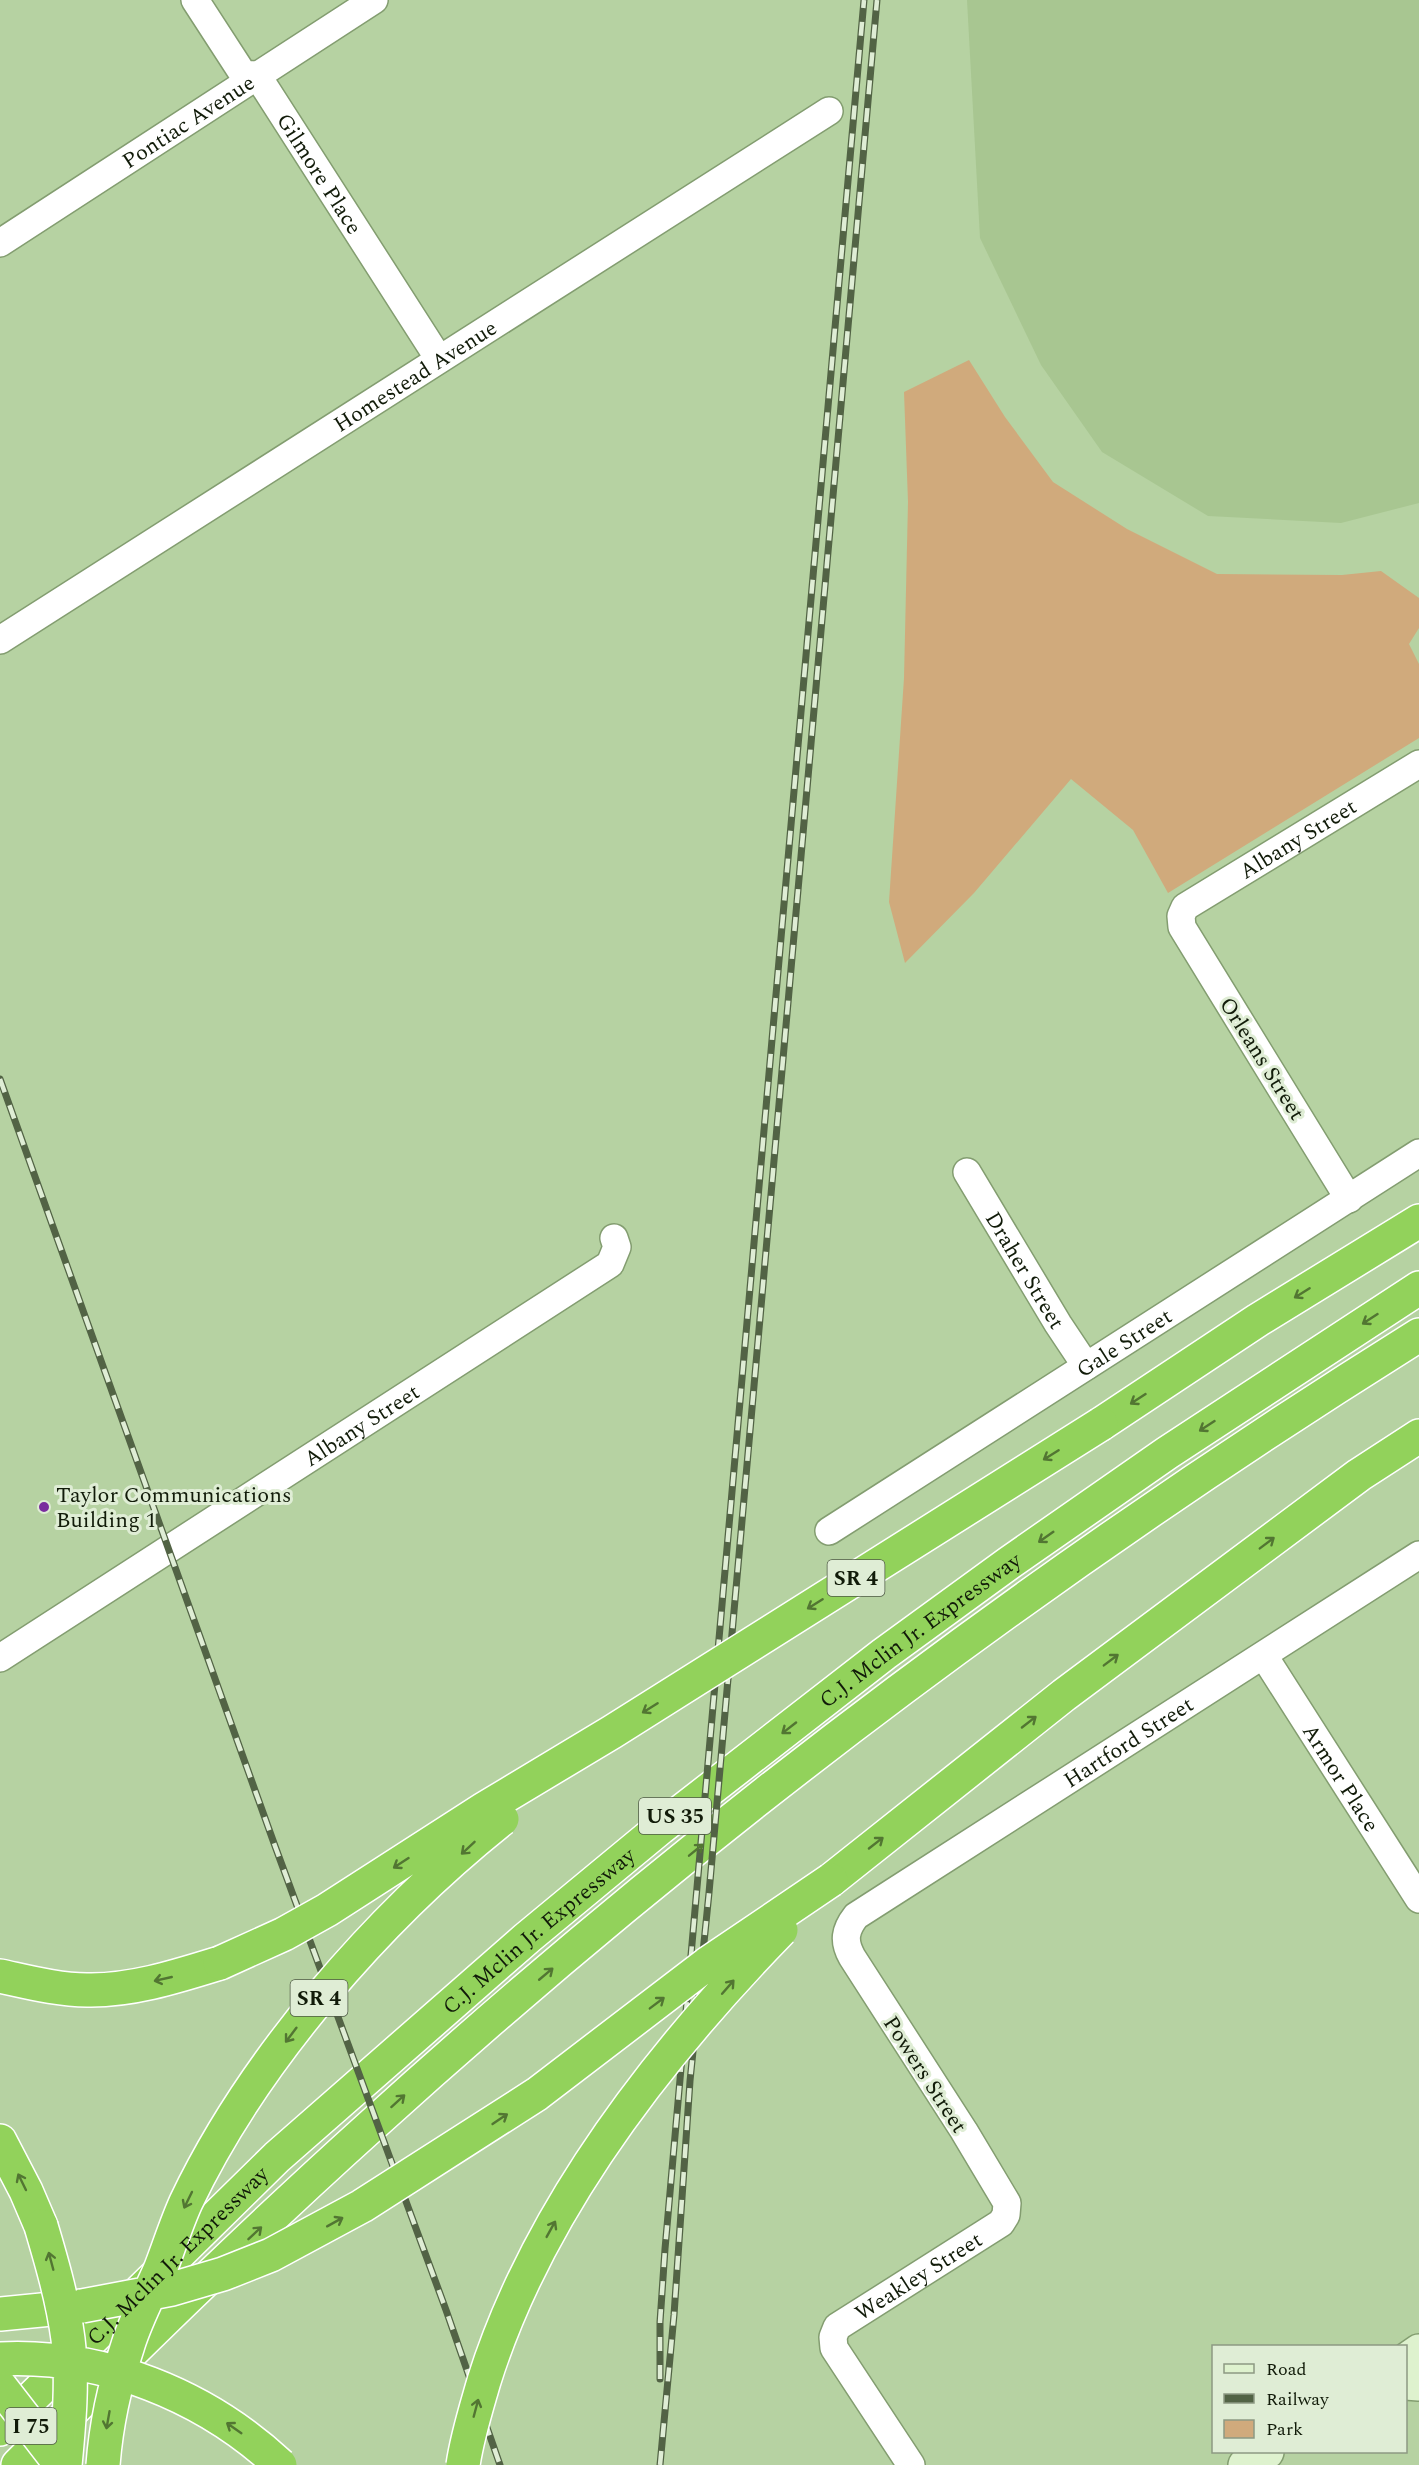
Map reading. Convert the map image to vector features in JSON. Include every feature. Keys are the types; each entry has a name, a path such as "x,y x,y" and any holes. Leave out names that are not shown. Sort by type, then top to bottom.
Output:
{"highway":[{"path":"1369,1250 1419,1208"},
{"name":"SR 4","path":"103,2465 113,2393 128,2343 186,2202 225,2132 315,2002 366,1945 418,1894 478,1839 612,1732 1101,1424 1258,1320 1419,1221"},
{"name":"C.J. Mclin Jr. Expressway","path":"0,2429 277,2157 527,1938 660,1828 884,1654 1010,1563 1167,1453 1419,1288"},
{"name":"C.J. Mclin Jr. Expressway","path":"18,2465 176,2306 373,2124 596,1931 787,1776 918,1677 1098,1547 1232,1455 1419,1335"},
{"path":"1359,1475 1419,1423"},
{"path":"0,2314 125,2299 172,2289 223,2274 271,2255 362,2206 537,2094 707,1964 831,1880 1064,1695 1359,1475 1419,1436"},
{"path":"0,1976 36,1984 88,1990 136,1986 220,1963 284,1934 327,1910 484,1809 612,1732"},
{"path":"463,2465 475,2410 495,2345 522,2283 557,2218 628,2111 690,2030 755,1957 831,1880"},
{"path":"0,2141 26,2190 40,2226 58,2288 68,2340 69,2390 63,2465"},
{"path":"0,2359 57,2360 94,2366 147,2382 183,2397 217,2416 259,2446 280,2465"},
{"name":"I 75","path":"0,2386 63,2465"}],"street":[{"name":"Gilmore Place","path":"195,0 243,74 257,75 439,359"},
{"name":"Pontiac Avenue","path":"0,243 374,0"},
{"name":"Homestead Avenue","path":"0,640 829,111"},
{"name":"Albany Street","path":"1180,916 1185,907 1195,900 1419,764"},
{"name":"Orleans Street","path":"1180,916 1182,927 1349,1199"},
{"name":"Gale Street","path":"829,1531 1419,1153"},
{"name":"Draher Street","path":"968,1172 1058,1324 1086,1366"},
{"name":"Albany Street","path":"0,1658 610,1264 617,1247 614,1238"},
{"name":"Hartford Street","path":"846,1933 856,1916 1419,1556"},
{"name":"Armor Place","path":"1264,1656 1419,1899"},
{"name":"Powers Street","path":"846,1933 846,1947 1007,2203 1006,2215"},
{"name":"Weakley Street","path":"911,2465 834,2348 832,2337 837,2327 1001,2223 1006,2215"},
{"path":"1245,2465 1264,2453"}],"shaded area":[{"path":"967,0 1419,0 1419,503 1341,523 1208,516 1102,452 1041,365 980,238"}],"green space":[{"path":"969,360 1005,417 1053,482 1127,529 1217,574 1342,575 1381,571 1419,598 1419,628 1409,644 1419,664 1419,738 1168,893 1133,830 1071,779 974,893 905,963 889,902 904,678 908,502 904,392"}],"railway":[{"path":"660,2379 660,2322 665,2249 864,0"},
{"path":"660,2465 674,2315 690,2081 709,1893 877,0"},
{"path":"0,1079 275,1846 446,2310 500,2465"}],"place":[{"name":"Taylor Communications Building 1","path":"44,1507"}]}
